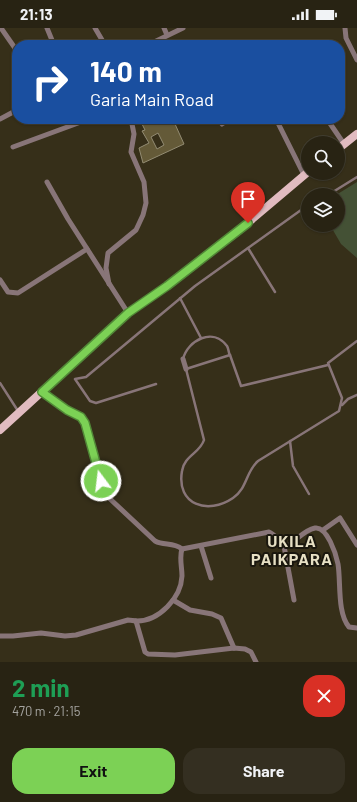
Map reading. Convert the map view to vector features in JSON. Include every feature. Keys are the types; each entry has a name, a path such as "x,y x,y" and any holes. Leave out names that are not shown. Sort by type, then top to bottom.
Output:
{"main road":[{"path":"345,143 357,134"},
{"path":"0,430 128,313 167,286 237,232 301,178"}],"street":[{"path":"47,28 52,40"},
{"path":"95,28 102,40"},
{"path":"164,28 167,35"},
{"path":"158,40 183,28"},
{"path":"345,28 346,38 357,60"},
{"path":"2,30 12,44"},
{"path":"0,119 12,113"},
{"path":"13,147 75,124"},
{"path":"109,284 106,268 108,253 136,230 143,215 146,203 144,182 130,152 134,134 133,124"},
{"path":"279,124 301,165"},
{"path":"330,124 336,136"},
{"path":"47,182 87,249 128,313"},
{"path":"0,280 8,292 18,293 87,249"},
{"path":"183,359 186,369"},
{"path":"42,392 67,410 81,417 85,423 101,481 108,497 155,541 159,543 174,544 182,548 201,546 269,532 276,536 284,546 294,600"},
{"path":"323,530 340,518 357,545"},
{"path":"284,546 312,529 320,528 323,530 338,564 341,598 346,623 349,627 357,628"},
{"path":"201,546 211,578"},
{"path":"0,636 41,633 65,636 76,635 128,620 136,621 159,613 177,595 182,578 182,548"},
{"path":"173,600 190,610 212,614 221,618 234,648"},
{"path":"136,621 144,652 148,654 175,655 234,648 245,649 251,652 256,662"}],"lane":[{"path":"339,188 357,177"},
{"path":"156,384 96,403 90,401 75,379 86,377 180,298 301,210"},
{"path":"248,248 275,292"},
{"path":"180,298 202,338"},
{"path":"183,359 188,347 202,338 215,338 222,342 228,349 241,386 328,365 357,341"},
{"path":"230,355 186,369 204,440 202,446 191,454 184,463 182,471 183,494 188,500 199,505 205,506 232,499 242,489 253,465 263,457 335,415 348,399 357,395"},
{"path":"328,365 340,390 342,405"},
{"path":"0,383 19,413"},
{"path":"290,441 293,466 309,494"}],"green space":[{"path":"357,182 357,258 341,244 334,232 345,232 345,189"}],"building":[{"path":"142,124 175,124 184,144 143,163 139,148 149,143 142,131 145,130","holes":["158,133 164,145 157,149 151,137"]}],"district":[{"name":"UKILA PAIKPARA","path":"292,549"}],"route":[{"path":"101,481 85,423 81,417 67,410 42,392 128,313 167,286 248,223"}]}
